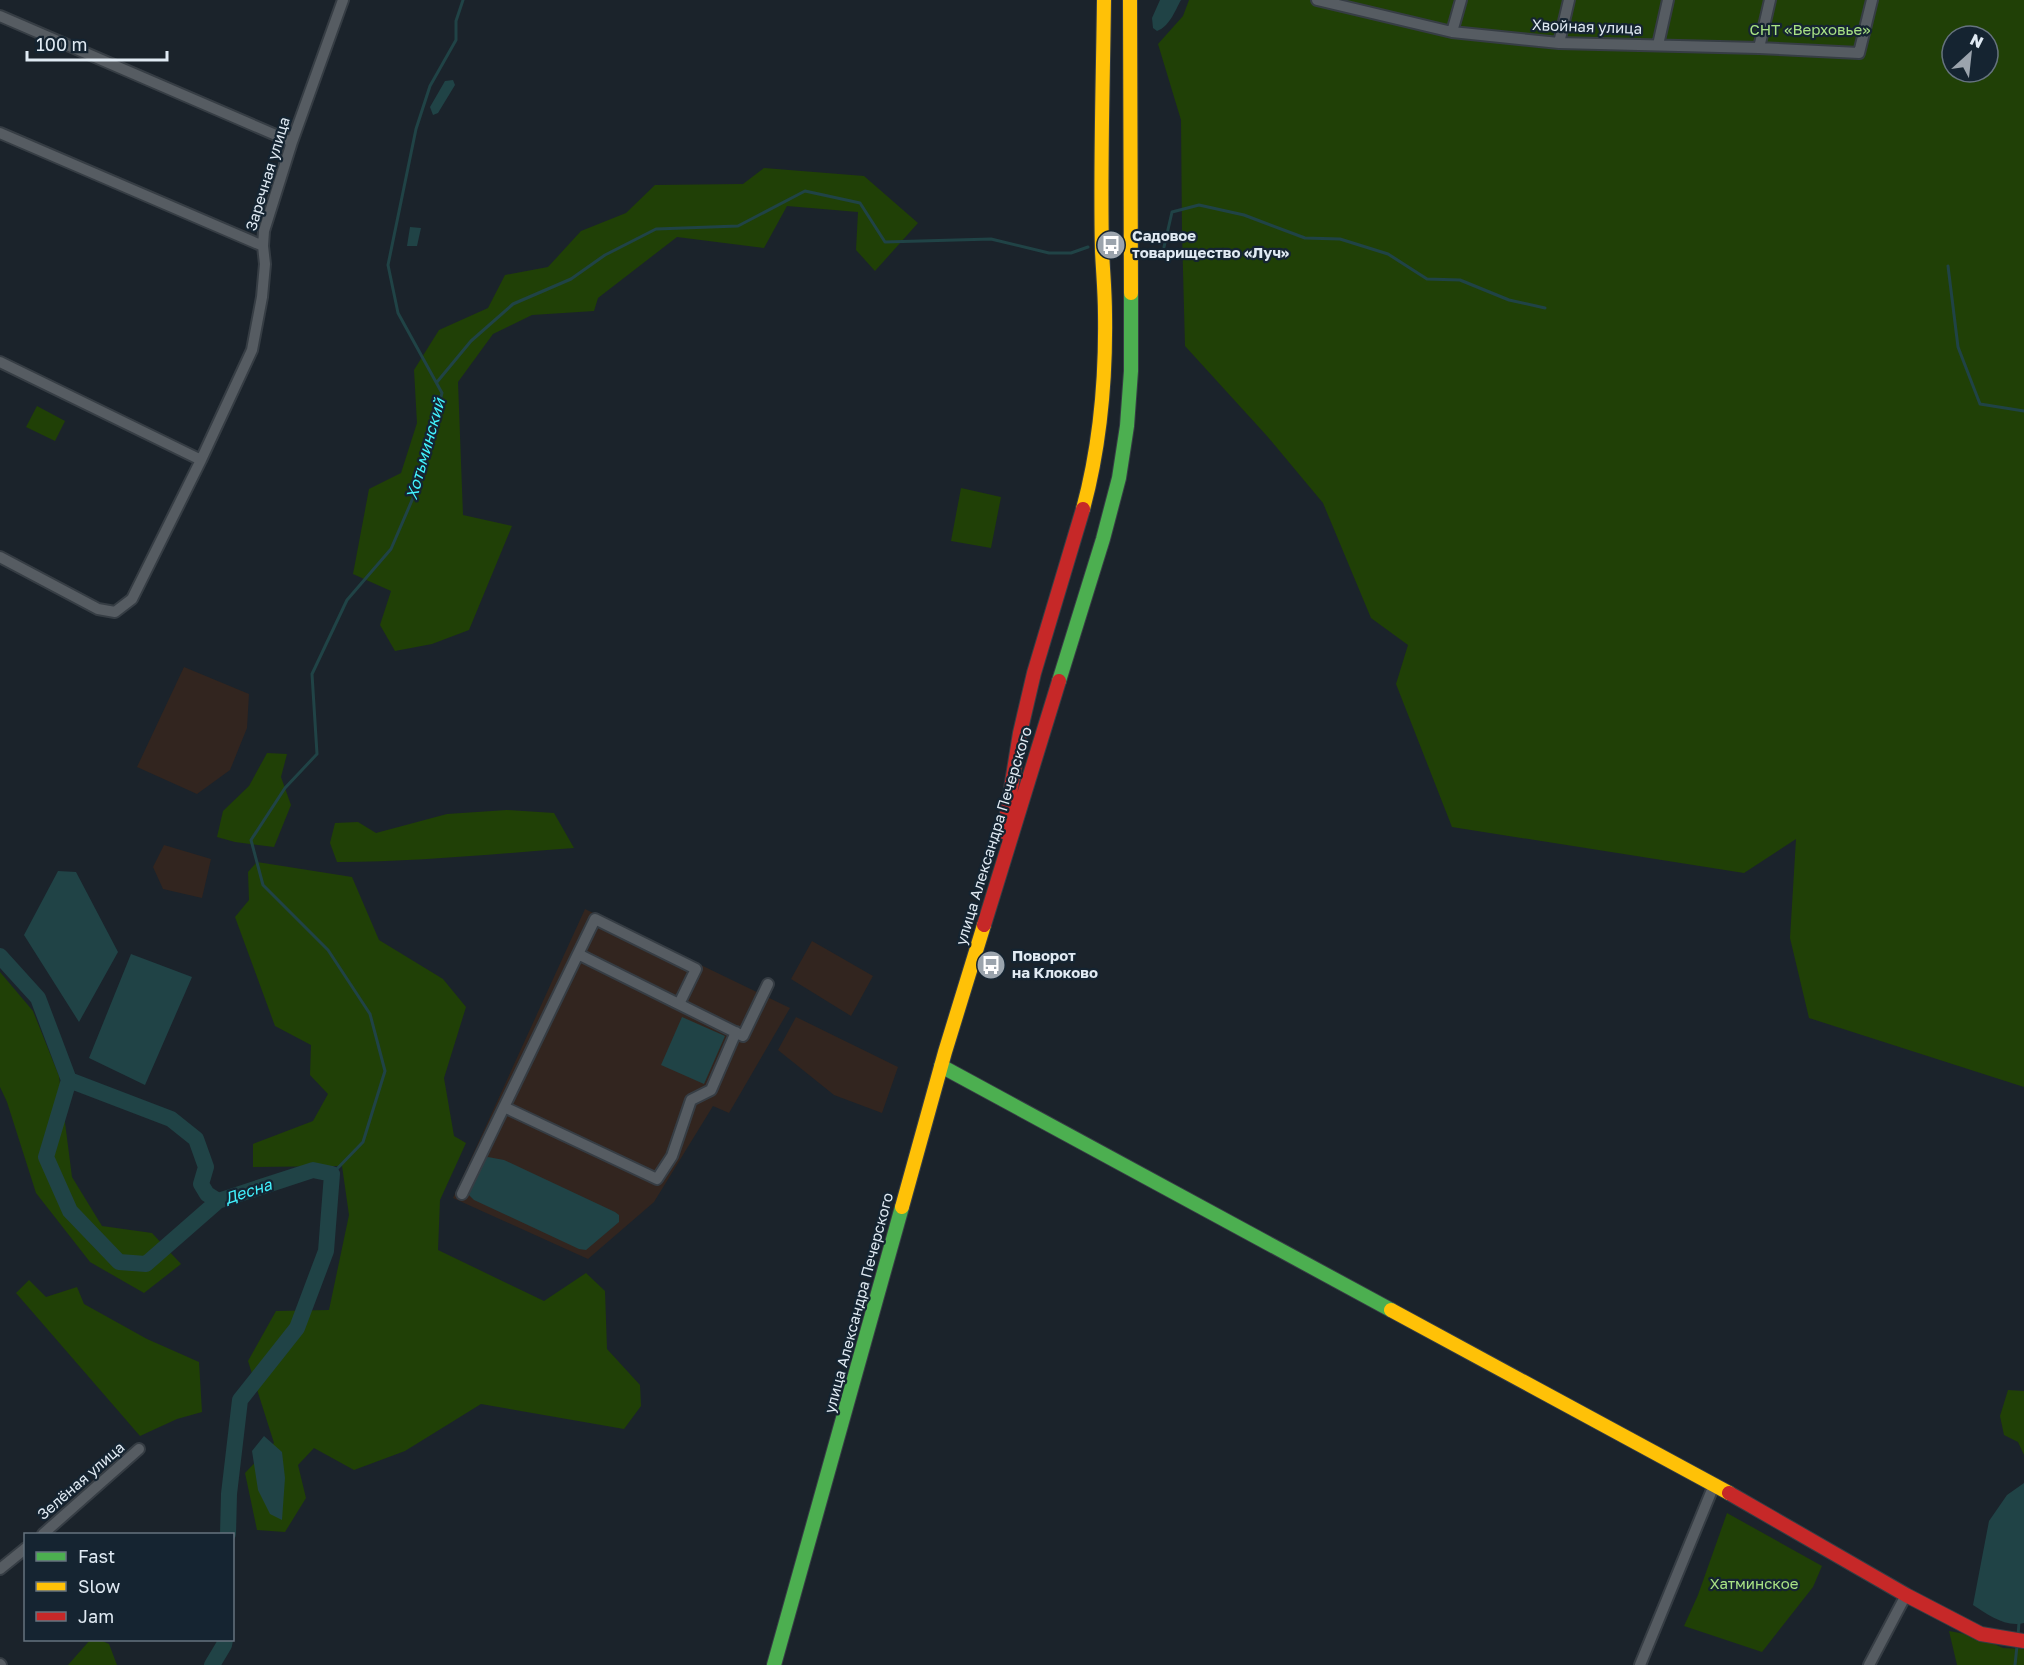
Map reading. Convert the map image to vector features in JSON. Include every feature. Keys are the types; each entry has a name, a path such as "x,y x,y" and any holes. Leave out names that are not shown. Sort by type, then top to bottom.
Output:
{"street":[{"name":"Заречная улица","path":"0,557 98,609 115,612 132,599 201,460 252,350 262,297 265,264 264,231 292,142 343,0"},
{"path":"997,882 1020,733 1034,673 1090,483 1098,430 1104,367 1105,314 1102,250 1104,0"},
{"name":"улица Александра Печерского","path":"774,1665 941,1066 1103,539 1119,478 1127,426 1131,371 1130,0"},
{"name":"Хвойная улица","path":"1317,0 1452,32 1559,43 1859,52 1872,0"},
{"path":"1452,32 1461,0"},
{"path":"1559,43 1569,0"},
{"path":"1658,45 1668,0"},
{"path":"1759,48 1770,0"},
{"path":"0,16 292,142"},
{"path":"0,133 263,246"},
{"path":"0,362 201,460"},
{"path":"462,1194 595,919 696,969 679,1004"},
{"path":"578,954 743,1036 768,984"},
{"path":"504,1107 657,1179 672,1156 691,1100 711,1090 736,1032"},
{"path":"941,1066 1714,1485 1906,1595 1981,1634 2019,1640"},
{"name":"Зелёная улица","path":"44,1533 139,1449"},
{"path":"1640,1665 1714,1485"},
{"path":"0,1569 24,1550"},
{"path":"1869,1665 1906,1595"}],"shaded area":[{"path":"1160,0 1181,0 1168,22 1157,31 1153,28 1152,18"},
{"path":"453,80 455,85 438,113 433,115 430,107 445,81"},
{"path":"410,227 421,228 417,246 407,246"},
{"path":"184,667 249,694 247,728 230,770 197,794 137,767"},
{"path":"164,845 211,859 202,898 163,889 153,867"},
{"path":"58,871 76,872 118,952 79,1022 24,935"},
{"path":"585,909 790,1008 729,1113 713,1106 654,1202 588,1259 453,1198"},
{"path":"812,941 873,976 851,1016 791,979"},
{"path":"131,954 192,977 145,1085 89,1058"},
{"path":"682,1017 725,1036 704,1084 661,1065"},
{"path":"796,1017 898,1067 882,1113 834,1095 778,1050"},
{"path":"488,1157 504,1160 615,1212 619,1215 619,1222 586,1250 579,1249 474,1200 468,1194 470,1184 477,1168"},
{"path":"264,1436 282,1452 285,1478 282,1520 270,1514 258,1490 252,1451"},
{"path":"2024,1483 2024,1623 2010,1624 1973,1605 1989,1521 2007,1495"}],"green space":[{"name":"СНТ «Верховье»","path":"1189,0 2024,0 2024,1087 1809,1018 1790,938 1796,839 1744,873 1452,827 1396,684 1408,645 1371,618 1323,503 1267,436 1185,346 1181,120 1158,44 1183,16"},
{"path":"764,168 864,176 918,223 875,271 856,250 858,212 787,206 764,248 677,237 598,298 594,311 532,315 493,334 458,382 463,515 512,526 469,630 432,644 395,651 380,625 391,591 353,574 369,489 401,473 417,423 414,370 439,330 488,308 505,275 548,267 581,231 626,213 655,185 743,184"},
{"path":"37,406 65,421 55,441 26,427"},
{"path":"961,488 1001,497 991,548 951,541"},
{"path":"267,753 287,754 281,777 291,805 274,847 235,842 217,837 223,811 249,786"},
{"path":"507,810 554,813 574,848 426,859 337,862 330,843 335,823 358,822 376,833 447,814"},
{"path":"257,862 352,877 379,940 443,979 466,1007 444,1078 454,1136 466,1143 440,1200 438,1250 544,1301 586,1273 605,1291 607,1349 640,1385 641,1406 624,1429 481,1404 405,1451 354,1470 314,1448 298,1465 306,1498 285,1532 257,1530 245,1473 274,1443 248,1361 276,1311 329,1310 349,1215 342,1166 253,1167 253,1144 313,1121 328,1094 310,1075 311,1045 275,1026 235,917 249,900 248,872"},
{"path":"0,972 33,1011 59,1076 72,1177 102,1226 152,1233 181,1264 144,1293 90,1262 36,1193 7,1102 0,1087"},
{"path":"29,1280 46,1297 77,1287 84,1304 147,1339 199,1362 202,1412 177,1419 140,1436 16,1293"},
{"path":"2008,1390 2024,1391 2024,1455 2018,1442 2004,1435 2000,1416"},
{"name":"Хатминское","path":"1727,1513 1822,1566 1813,1587 1762,1652 1684,1626 1698,1595"},
{"path":"1949,1631 1976,1636 2003,1648 2024,1649 2024,1665 1957,1665"},
{"path":"89,1641 102,1641 109,1644 117,1665 68,1665"}],"waterway":[{"name":"Хотьминский","path":"332,1174 363,1142 385,1071 370,1014 328,950 263,885 251,840 285,788 317,754 312,674 347,600 391,549 419,484 442,393 398,313 388,265 416,129 430,86 456,40 456,21 463,0"},
{"path":"437,382 471,341 513,304 571,279 605,255 656,229 738,226 805,191 860,203 885,242 991,239 1049,253 1071,253 1088,247"},
{"path":"1164,247 1172,212 1199,205 1244,215 1305,238 1340,239 1388,254 1427,279 1460,280 1509,300 1545,308"},
{"path":"1948,266 1958,347 1980,404 2024,411"},
{"name":"Десна","path":"0,956 38,998 69,1080 46,1157 70,1211 119,1262 146,1264 218,1201 313,1170 332,1174 326,1251 297,1328 240,1400 229,1494 228,1533"},
{"path":"69,1080 171,1119 196,1139 206,1167 201,1184 207,1194 218,1201"},
{"path":"2018,1636 2019,1622"},
{"name":"Десна","path":"212,1665 225,1641"},
{"path":"2015,1665 2017,1646"}],"traffic: fast":[{"path":"1059,681 1103,539 1119,478 1127,426 1131,371 1131,293"},
{"path":"941,1066 1391,1310"},
{"path":"774,1665 902,1207"}],"traffic: slow":[{"path":"1083,509 1098,437 1104,363 1105,306 1101,188 1104,0"},
{"path":"1130,0 1131,293"},
{"path":"902,1207 945,1052 984,925"},
{"path":"1391,1310 1729,1493"}],"traffic: jam":[{"path":"1004,832 1020,733 1034,673 1083,509"},
{"path":"984,925 1059,681"},
{"path":"1729,1493 1906,1595 1981,1634 2024,1641"}],"place":[{"name":"Садовое товарищество «Луч»","path":"1111,245"},
{"name":"Поворот на Клоково","path":"991,965"}]}
